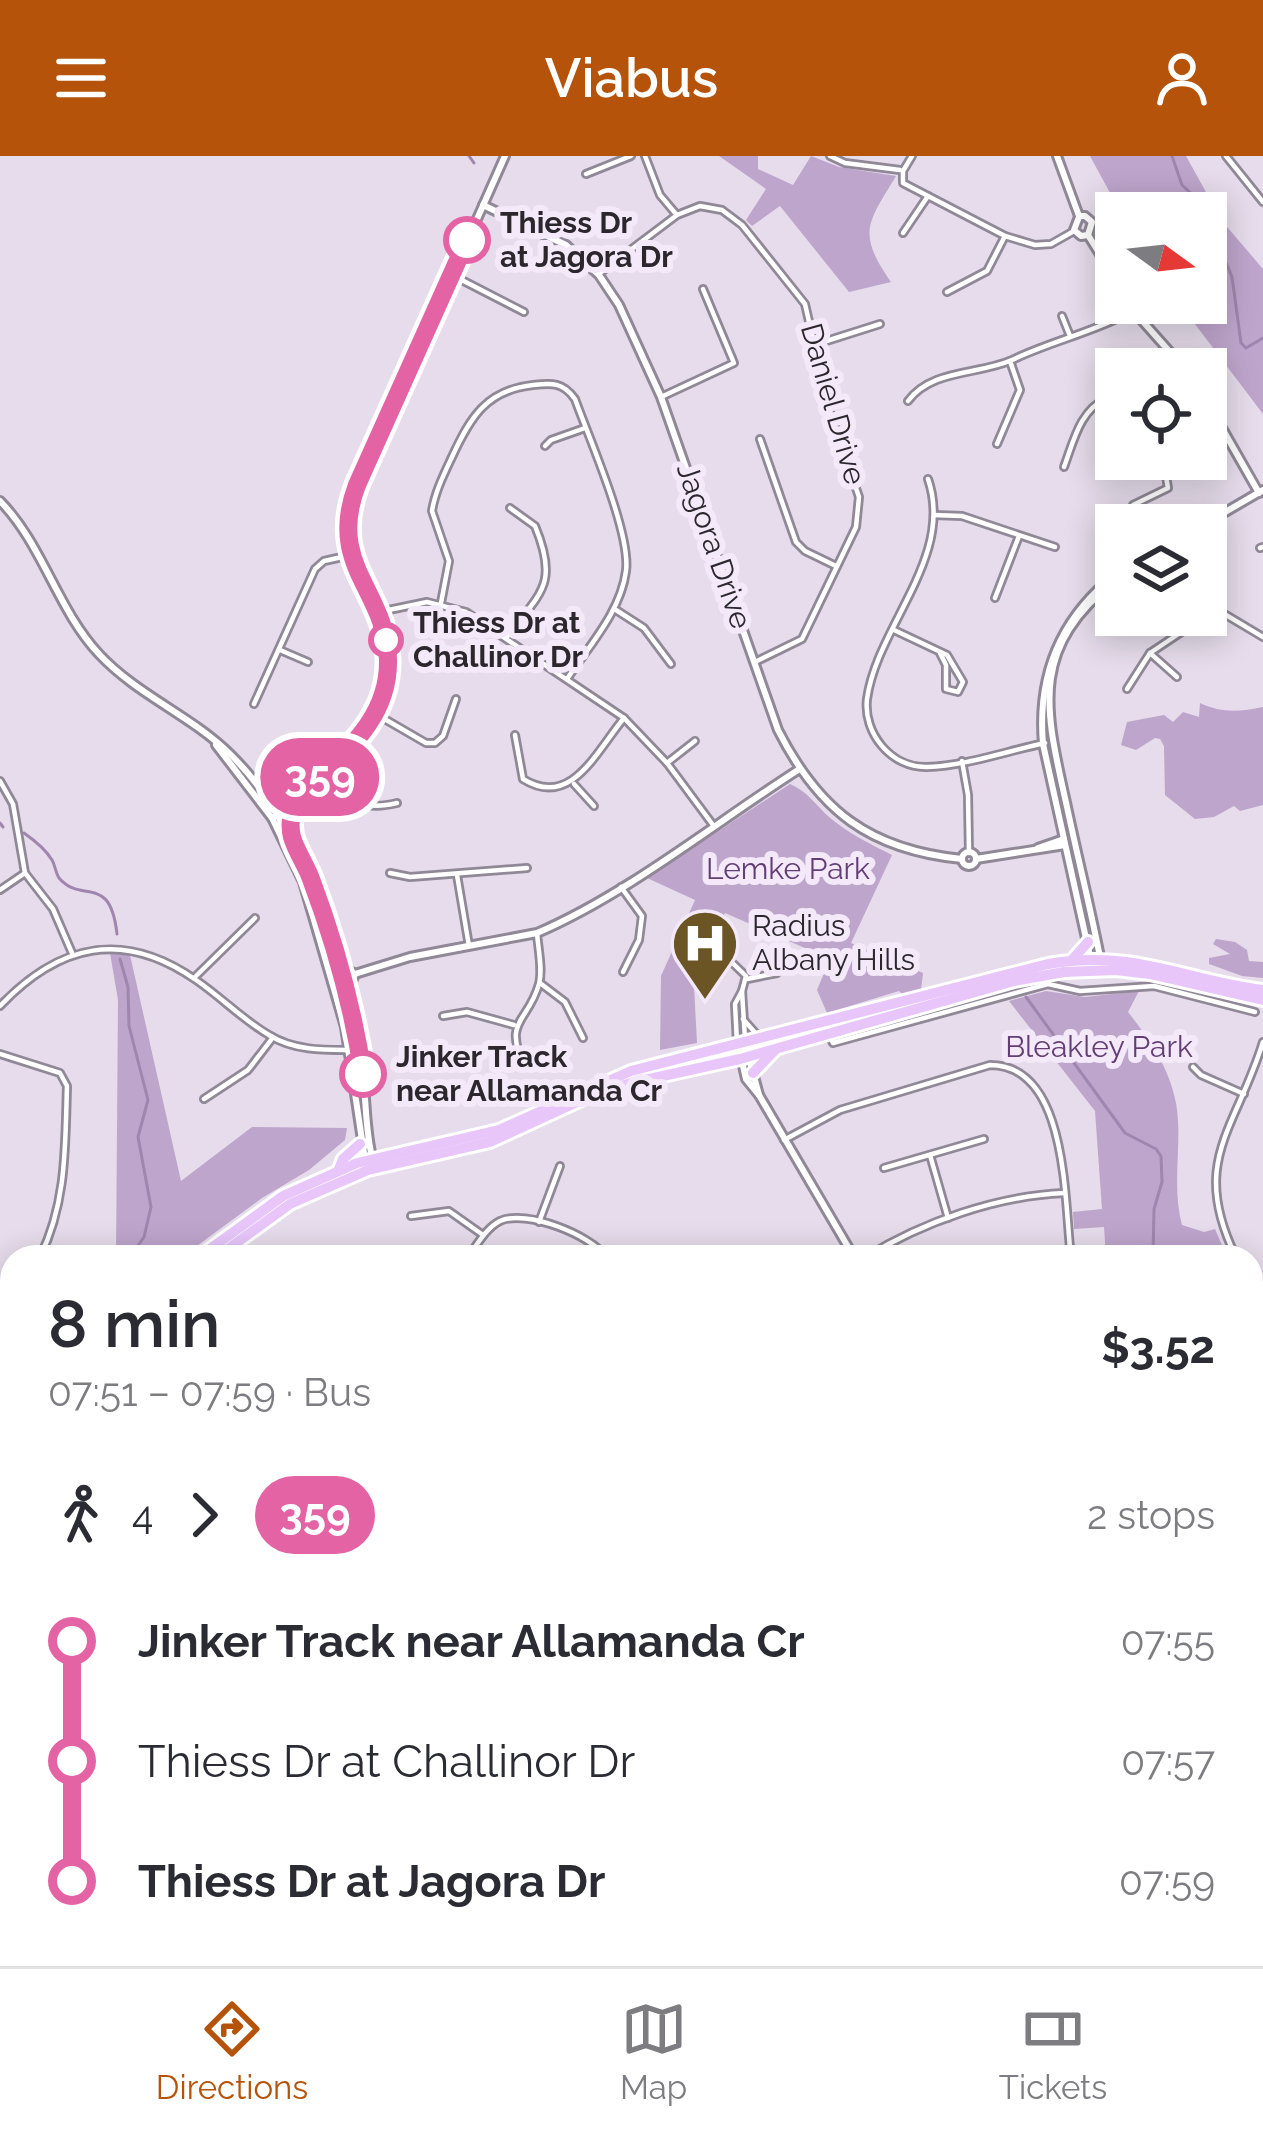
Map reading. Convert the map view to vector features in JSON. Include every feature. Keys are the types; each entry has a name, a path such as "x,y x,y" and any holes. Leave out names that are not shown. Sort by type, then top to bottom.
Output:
{"highway":[{"path":"1071,961 1088,942"},
{"path":"234,1245 290,1204 370,1164 485,1135 631,1071 1071,961 1263,1000"},
{"path":"215,1245 267,1205 339,1169 490,1142 588,1097 631,1083 830,1038 1014,981 1096,965 1156,964 1263,990"},
{"path":"753,1073 776,1049"},
{"path":"339,1169 361,1144"}],"street":[{"path":"276,818 362,736 376,714 388,660 378,613 351,555 348,521 354,494 505,156"},
{"path":"586,174 631,156"},
{"path":"598,275 677,215 660,195 646,156"},
{"path":"830,156 844,163 903,171"},
{"path":"912,156 903,171 903,183 1005,236 1045,245 1074,231 1088,235 1095,246"},
{"path":"1057,156 1079,216"},
{"path":"1226,156 1263,202"},
{"path":"903,233 928,196"},
{"name":"Jagora Drive","path":"483,205 566,245 598,275 619,305 661,397 778,730 798,770 830,806 870,834 909,850 966,856 968,866 976,860 1041,846"},
{"name":"Daniel Drive","path":"677,215 700,206 722,210 742,225 805,304 829,409 859,497 856,526 802,639 754,662"},
{"path":"1074,231 1074,221 1085,216 1093,222 1088,235"},
{"path":"947,292 987,271 1005,236"},
{"path":"452,275 524,312"},
{"path":"661,397 734,363 703,290"},
{"path":"1061,316 1070,336"},
{"path":"817,344 880,324"},
{"path":"908,401 924,384 1010,361 1038,346 1106,324"},
{"path":"1145,324 1166,348"},
{"path":"997,445 1019,396 1010,361"},
{"path":"441,603 449,561 433,519 433,501 469,421 481,406 511,388 560,384 574,398 585,428 625,544 627,568 614,609 567,679"},
{"path":"1064,467 1083,417 1095,404"},
{"path":"545,446 585,428"},
{"path":"1227,438 1261,492 1227,511"},
{"path":"760,439 796,542 838,566"},
{"path":"928,479 933,514 920,570 868,693 867,716 875,737 905,764 932,767 1047,743"},
{"path":"1135,504 1168,488 1166,480"},
{"path":"0,501 17,519 98,653 226,749 267,797 303,881 336,980 354,1050 361,1144 370,1164"},
{"path":"506,638 548,576 535,526 510,508"},
{"path":"933,514 962,516 1055,548"},
{"path":"995,598 1019,536"},
{"path":"254,704 315,569 324,561 351,555"},
{"path":"1095,600 1075,622 1054,662 1047,699 1047,743 1062,828 1069,841 1096,965"},
{"path":"378,613 413,602 441,603 466,612 624,718 667,764 713,825"},
{"path":"614,609 644,628 670,664"},
{"path":"1227,616 1263,637"},
{"path":"894,629 940,653 951,660 963,682 958,692 946,688 946,665 940,653"},
{"path":"1127,689 1150,653 1177,636"},
{"path":"279,650 308,662"},
{"path":"1150,653 1177,676"},
{"path":"376,714 426,743 435,743 456,699"},
{"path":"515,735 523,779 538,788 555,790 572,782 624,718"},
{"path":"667,764 695,741"},
{"path":"214,742 290,834 310,878 336,962 336,980 346,997 370,1164"},
{"path":"1047,743 1096,965 1097,991"},
{"path":"962,761 968,795 966,856"},
{"path":"336,980 410,957 537,933 578,914 798,770"},
{"path":"326,771 358,804 376,808 397,803"},
{"path":"0,781 13,804 26,873 53,909 72,953"},
{"path":"572,782 594,806"},
{"path":"267,797 296,801"},
{"path":"290,834 296,801"},
{"path":"1041,846 1062,828"},
{"path":"1041,846 1069,841"},
{"path":"391,873 410,877 527,868"},
{"path":"0,890 26,873"},
{"path":"457,875 469,946"},
{"path":"621,886 642,916 639,940 623,971"},
{"path":"194,978 255,917"},
{"path":"525,1067 515,1047 515,1025 540,983 537,933"},
{"path":"0,1006 42,969 72,953 134,950 160,958 194,978 272,1037 311,1049 354,1050"},
{"path":"719,950 747,979"},
{"path":"336,962 356,974"},
{"path":"747,979 776,973"},
{"path":"346,997 356,974"},
{"path":"747,979 735,1004 749,1087 759,1095"},
{"path":"540,983 565,1002 584,1038"},
{"path":"830,1038 1040,985 1097,991 1154,986 1255,1012"},
{"path":"741,1043 742,991"},
{"path":"443,1016 467,1012 515,1025"},
{"path":"743,1019 760,1039"},
{"path":"204,1100 248,1070 272,1037"},
{"path":"1231,1245 1214,1181 1218,1152 1263,1042"},
{"path":"0,1054 60,1072 67,1086 64,1185 46,1245"},
{"path":"744,1058 759,1095 847,1245"},
{"path":"784,1140 840,1110 999,1065 1020,1072 1059,1136 1069,1245"},
{"path":"1193,1067 1244,1094"},
{"path":"884,1168 984,1139"},
{"path":"929,1155 948,1219"},
{"path":"539,1222 560,1166"},
{"path":"886,1245 948,1219 1025,1197 1064,1193"},
{"path":"411,1216 449,1211 483,1235"},
{"path":"476,1245 492,1226 512,1217 539,1222 596,1245"},
{"path":"0,1570 0,1585"}],"green space":[{"path":"719,156 758,156 758,169 793,185 811,156 839,167 896,176 870,229 873,252 891,282 849,292 780,206 752,226 746,220 766,189"},
{"path":"1090,156 1186,156 1206,192 1110,192"},
{"path":"1227,227 1263,269 1263,414 1227,366 1227,348 1213,348 1195,324 1227,324"},
{"path":"1200,703 1230,711 1263,707 1263,805 1240,811 1234,806 1214,817 1195,819 1165,795 1160,739 1136,750 1121,745 1127,722 1164,715 1173,722 1183,712 1199,717"},
{"name":"Lemke Park","path":"790,784 844,828 892,855 851,943 923,973 921,990 903,995 899,991 827,1013 817,990 830,959 725,913 694,986 697,1043 660,1050 661,976 695,900 647,878"},
{"path":"1216,939 1235,942 1247,950 1249,961 1263,962 1263,978 1209,964 1209,958 1230,954 1213,944"},
{"path":"110,953 130,955 181,1181 252,1127 347,1128 345,1140 198,1245 116,1245 118,1000"},
{"name":"Bleakley Park","path":"1046,991 1085,997 1139,991 1128,1012 1158,1054 1176,1103 1182,1225 1204,1232 1215,1229 1222,1245 1105,1245 1104,1227 1074,1229 1073,1212 1102,1209 1095,1111 1009,1001"}],"waterway":[{"path":"469,156 474,163"},
{"path":"1172,156 1182,185 1189,192"},
{"path":"1227,265 1241,343 1246,348 1263,338"},
{"path":"0,823 3,827"},
{"path":"24,833 46,853 68,886 102,896 117,934"},
{"path":"120,959 128,987 129,1026 148,1100 138,1137 151,1207 138,1245"},
{"path":"1026,997 1125,1133 1161,1156 1153,1245"}],"bus line":[{"name":"359","path":"363,1074 321,910 290,834 291,820 301,795 362,736 383,696 387,642 380,617 354,568 348,539 350,512 357,485 467,240"}],"place":[{"name":"Thiess Dr at Jagora Dr","path":"467,240"},
{"name":"Thiess Dr at Challinor Dr","path":"386,640"},
{"name":"Radius Albany Hills","path":"705,1002"},
{"name":"Jinker Track near Allamanda Cr","path":"363,1074"}]}
